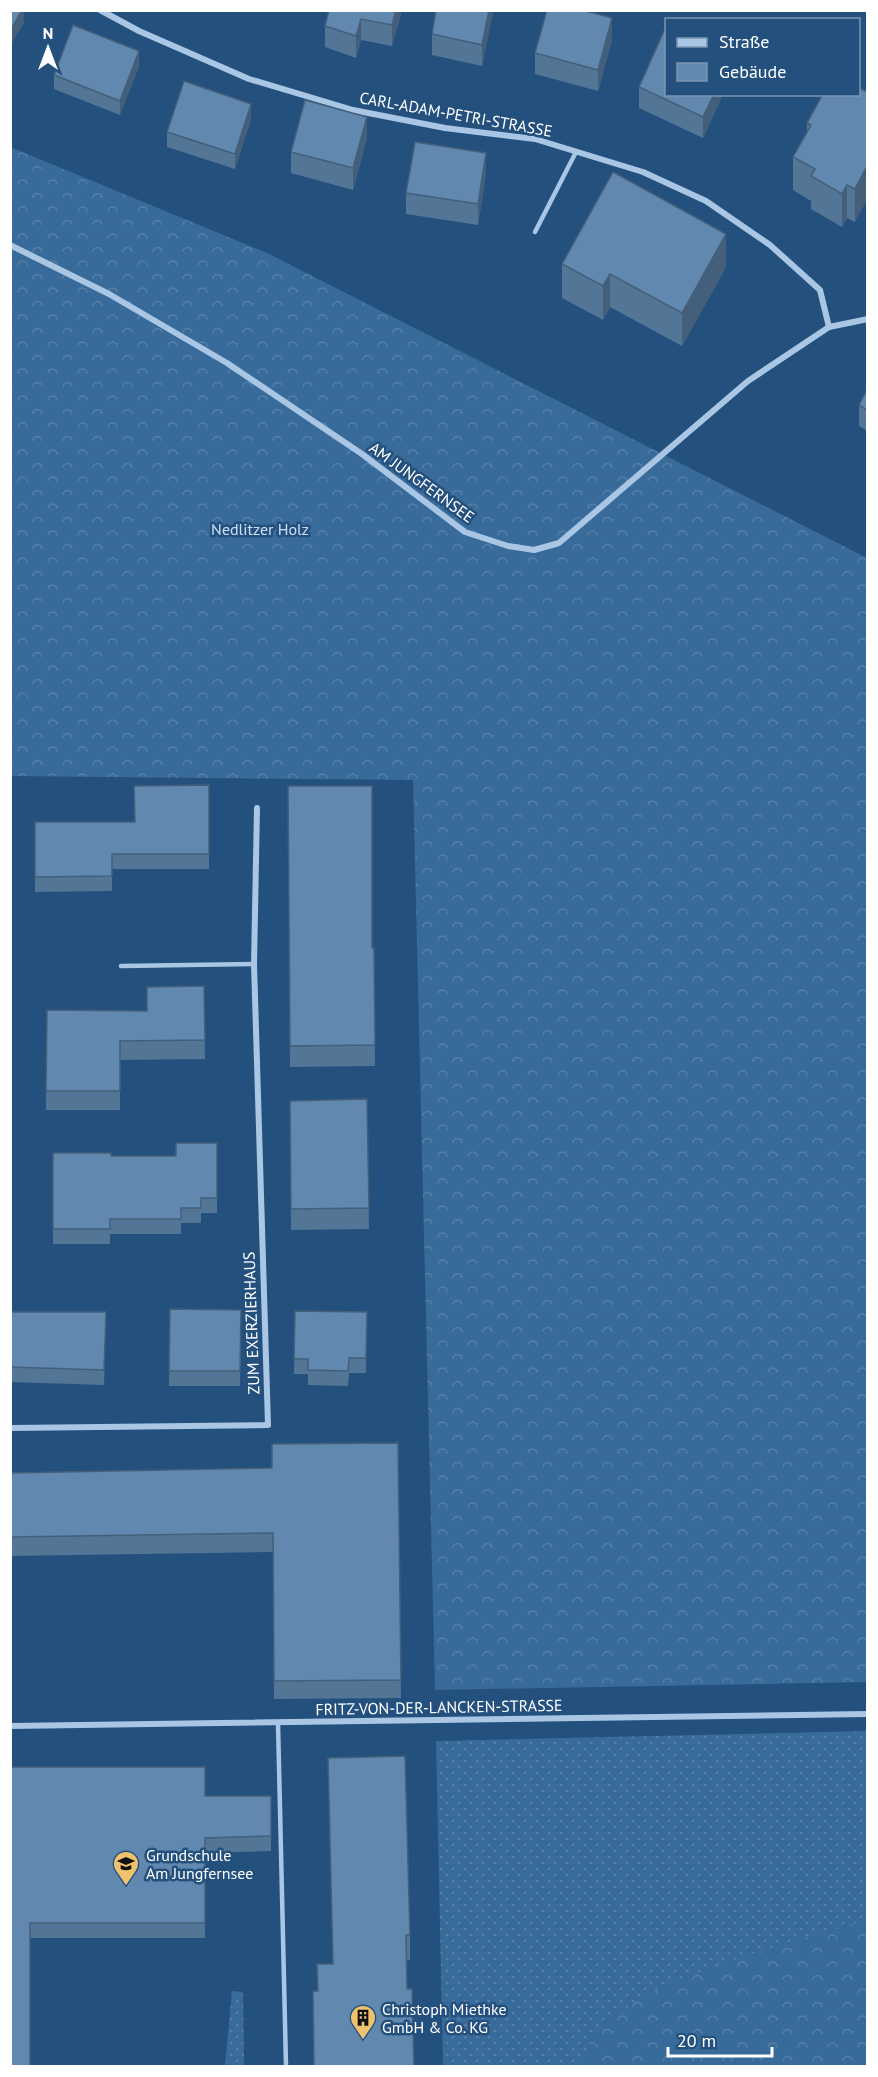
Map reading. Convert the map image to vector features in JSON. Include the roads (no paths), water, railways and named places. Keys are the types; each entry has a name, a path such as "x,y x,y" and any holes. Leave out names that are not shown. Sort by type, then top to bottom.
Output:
{"street":[{"name":"CARL-ADAM-PETRI-STRASSE","path":"100,10 139,32 260,82 353,110 446,128 535,139 643,172 706,201 770,244 819,290 829,327"},
{"name":"AM JUNGFERNSEE","path":"10,245 108,294 227,363 362,454 465,532 508,546 534,550 559,543 748,381 829,327 867,319"},
{"name":"ZUM EXERZIERHAUS","path":"10,1428 268,1425 254,964 257,808"},
{"name":"FRITZ-VON-DER-LANCKEN-STRASSE","path":"10,1726 867,1714"}],"lane":[{"path":"535,232 576,152"},
{"path":"121,966 254,964"},
{"path":"278,1723 286,2067"}],"place":[{"name":"Grundschule Am Jungfernsee","path":"126,1887"},
{"name":"Christoph Miethke GmbH & Co. KG","path":"363,2041"}],"park label":[{"name":"Nedlitzer Holz","path":"260,529"}]}
